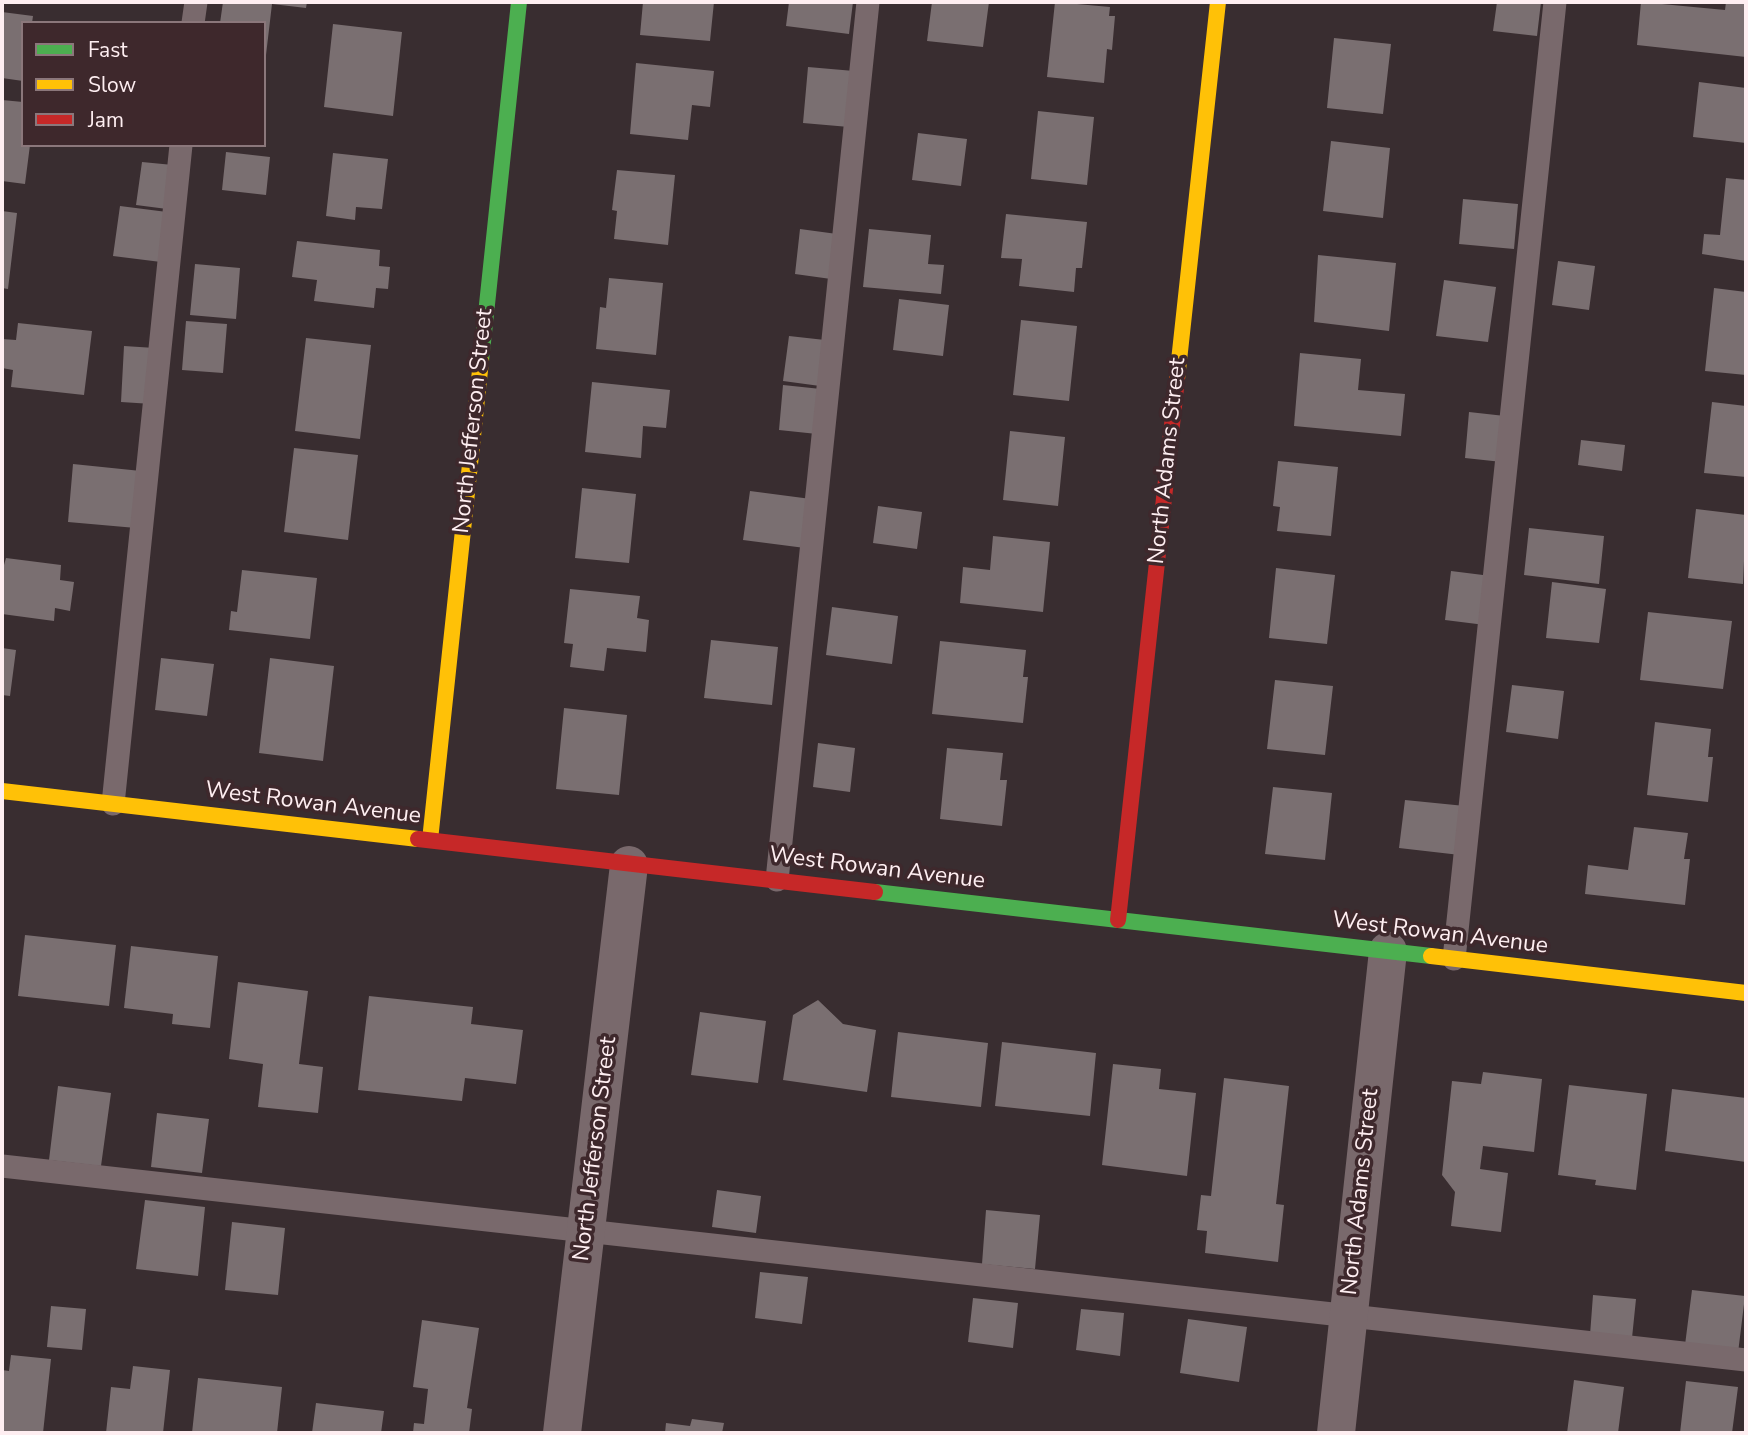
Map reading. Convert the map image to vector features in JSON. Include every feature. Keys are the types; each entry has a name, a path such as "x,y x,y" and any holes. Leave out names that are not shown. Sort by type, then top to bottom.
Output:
{"street":[{"name":"North Jefferson Street","path":"430,840 519,2"},
{"name":"North Adams Street","path":"1118,920 1219,2"},
{"name":"West Rowan Avenue","path":"2,791 1746,993"},
{"name":"North Jefferson Street","path":"562,1433 629,865"},
{"name":"North Adams Street","path":"1336,1433 1388,951"}],"lane":[{"path":"193,21 195,2"},
{"path":"776,880 868,2"},
{"path":"1454,959 1555,2"},
{"path":"113,804 181,147"},
{"path":"2,1166 1348,1318 1746,1360"}],"building":[{"path":"223,2 307,2 306,8 272,4 266,55 266,21 220,21"},
{"path":"643,2 714,2 710,41 640,35"},
{"path":"789,2 853,2 849,34 786,26"},
{"path":"932,2 989,2 983,47 927,41"},
{"path":"1055,2 1110,7 1109,16 1115,16 1112,50 1107,49 1104,83 1047,77"},
{"path":"1497,2 1541,2 1537,36 1493,31"},
{"path":"1641,2 1725,10 1726,2 1746,2 1746,57 1637,45"},
{"path":"2,12 33,16 32,21 21,21 21,81 2,78"},
{"path":"333,24 402,32 393,116 324,107"},
{"path":"1334,38 1391,44 1383,114 1327,108"},
{"path":"636,63 714,71 710,107 692,105 688,140 630,134"},
{"path":"808,67 854,71 849,127 803,123"},
{"path":"1699,82 1746,88 1746,143 1693,137"},
{"path":"2,100 21,102 21,147 30,147 25,184 2,181"},
{"path":"1038,111 1094,117 1087,185 1031,179"},
{"path":"918,133 967,139 961,186 912,180"},
{"path":"1331,141 1390,148 1383,218 1323,211"},
{"path":"226,152 270,157 266,195 222,190"},
{"path":"333,153 388,159 382,209 356,207 355,220 326,216"},
{"path":"142,162 173,165 167,209 136,205"},
{"path":"617,170 675,175 668,245 614,239 617,211 612,210"},
{"path":"1726,178 1746,180 1746,261 1702,254 1704,234 1720,235"},
{"path":"1463,199 1518,204 1514,249 1459,244"},
{"path":"120,206 167,212 161,262 113,256"},
{"path":"2,211 17,213 8,289 2,288"},
{"path":"1006,214 1087,222 1082,268 1076,268 1074,292 1019,286 1022,259 1001,258"},
{"path":"800,229 837,234 831,279 795,274"},
{"path":"869,229 931,235 928,264 944,265 941,294 863,287"},
{"path":"297,241 380,250 379,266 390,267 388,289 376,288 374,308 314,301 317,280 292,277"},
{"path":"1318,255 1396,263 1389,331 1314,322"},
{"path":"1558,261 1595,266 1589,310 1552,305"},
{"path":"195,264 240,268 236,319 190,315"},
{"path":"609,278 663,283 656,355 596,349 600,307 606,308"},
{"path":"1444,280 1496,287 1488,342 1436,336"},
{"path":"1714,288 1746,292 1746,375 1705,371"},
{"path":"899,299 949,305 943,356 893,350"},
{"path":"1021,320 1077,326 1069,401 1013,395"},
{"path":"186,321 227,324 223,373 182,370"},
{"path":"18,323 92,331 84,395 11,387 13,370 2,368 2,339 16,340"},
{"path":"789,336 825,340 820,386 783,381"},
{"path":"306,338 371,345 360,439 295,431"},
{"path":"124,346 155,348 152,404 121,402"},
{"path":"1300,353 1361,359 1358,390 1405,394 1401,436 1294,426"},
{"path":"592,382 670,390 666,428 643,426 641,458 585,452"},
{"path":"783,385 821,389 817,434 779,430"},
{"path":"1712,402 1746,406 1746,477 1704,473"},
{"path":"1469,412 1505,416 1502,462 1465,458"},
{"path":"1010,431 1065,437 1058,506 1003,500"},
{"path":"1581,440 1625,445 1622,471 1578,465"},
{"path":"294,448 358,455 348,540 284,532"},
{"path":"1278,461 1338,467 1331,536 1277,531 1280,507 1273,506"},
{"path":"73,464 141,471 136,528 68,522"},
{"path":"582,488 636,494 629,563 575,558"},
{"path":"750,491 811,499 805,548 743,540"},
{"path":"878,506 922,512 917,549 873,543"},
{"path":"1696,509 1746,515 1743,584 1688,578"},
{"path":"1529,528 1604,536 1599,584 1524,575"},
{"path":"993,536 1050,542 1043,612 960,603 963,567 990,570"},
{"path":"6,558 61,565 60,580 74,582 70,611 55,608 54,621 2,614 2,572"},
{"path":"1276,568 1335,575 1327,644 1269,638"},
{"path":"242,570 317,578 310,639 229,630 231,611 237,612"},
{"path":"1451,571 1491,576 1485,625 1445,620"},
{"path":"1552,582 1606,589 1599,643 1546,638"},
{"path":"570,589 640,596 637,618 649,620 646,652 607,648 604,671 570,667 573,644 564,643"},
{"path":"832,607 898,616 892,664 826,655"},
{"path":"1648,612 1732,621 1723,689 1640,680"},
{"path":"711,640 778,647 772,705 704,698"},
{"path":"940,641 1026,650 1023,677 1028,677 1023,723 932,714"},
{"path":"2,648 16,650 10,696 2,695"},
{"path":"161,658 214,664 207,716 155,710"},
{"path":"270,658 334,666 323,761 259,753"},
{"path":"1275,680 1333,686 1325,755 1267,749"},
{"path":"1512,685 1564,691 1558,739 1506,732"},
{"path":"564,708 627,715 619,795 556,789"},
{"path":"1655,722 1711,729 1708,757 1713,757 1708,802 1647,795"},
{"path":"818,743 855,748 850,792 813,787"},
{"path":"947,748 1003,753 1000,780 1007,780 1002,826 940,819"},
{"path":"1273,787 1332,793 1325,860 1265,854"},
{"path":"1405,800 1465,806 1460,855 1399,848"},
{"path":"1634,827 1688,833 1684,859 1690,859 1685,905 1585,894 1588,865 1628,870"},
{"path":"25,935 116,945 109,1006 18,996"},
{"path":"131,946 218,956 210,1028 172,1024 173,1014 124,1008"},
{"path":"238,982 308,991 299,1064 323,1067 318,1113 258,1107 263,1064 229,1059"},
{"path":"369,996 473,1007 471,1024 523,1030 516,1084 465,1078 462,1101 358,1090"},
{"path":"818,1000 843,1024 876,1030 867,1092 783,1080 793,1015"},
{"path":"700,1012 766,1021 758,1083 691,1075"},
{"path":"898,1032 988,1043 981,1107 891,1097"},
{"path":"1002,1042 1096,1053 1090,1116 995,1106"},
{"path":"1113,1064 1161,1069 1159,1089 1196,1093 1187,1176 1102,1165"},
{"path":"1483,1072 1542,1079 1534,1152 1483,1146 1480,1169 1508,1173 1501,1232 1451,1226 1455,1192 1442,1175 1452,1081 1481,1084"},
{"path":"1224,1078 1289,1086 1276,1204 1284,1205 1278,1262 1205,1253 1207,1231 1197,1230 1201,1195 1211,1196"},
{"path":"1569,1085 1647,1094 1636,1190 1595,1185 1596,1180 1558,1175"},
{"path":"58,1086 111,1093 101,1166 49,1160"},
{"path":"1672,1089 1746,1098 1746,1162 1665,1151"},
{"path":"157,1113 209,1119 202,1173 151,1167"},
{"path":"717,1190 761,1196 756,1233 712,1227"},
{"path":"145,1200 205,1207 198,1276 136,1269"},
{"path":"986,1210 1040,1215 1035,1269 982,1264"},
{"path":"232,1222 285,1228 278,1295 225,1290"},
{"path":"760,1272 808,1277 802,1324 755,1318"},
{"path":"1692,1290 1745,1296 1738,1353 1685,1345"},
{"path":"1593,1295 1636,1299 1632,1338 1590,1335"},
{"path":"973,1298 1018,1303 1013,1348 968,1342"},
{"path":"51,1306 86,1309 82,1350 47,1347"},
{"path":"1081,1309 1124,1313 1120,1356 1076,1350"},
{"path":"1188,1319 1247,1327 1239,1382 1180,1373"},
{"path":"422,1320 479,1328 467,1408 472,1409 469,1433 413,1433 414,1423 424,1424 428,1389 413,1387"},
{"path":"11,1355 51,1359 43,1433 2,1433 2,1370 9,1371"},
{"path":"133,1366 170,1370 163,1433 106,1433 111,1387 130,1389"},
{"path":"198,1378 282,1387 277,1433 192,1433"},
{"path":"1574,1380 1624,1387 1618,1433 1567,1433"},
{"path":"1686,1381 1738,1387 1732,1433 1680,1433"},
{"path":"316,1403 384,1411 381,1433 312,1433"},
{"path":"692,1419 724,1423 722,1433 665,1433 666,1423 690,1426"}],"traffic: fast":[{"path":"481,361 519,2"},
{"path":"875,892 1431,956"}],"traffic: slow":[{"path":"1177,379 1218,2"},
{"path":"430,840 481,361"},
{"path":"2,791 418,839"},
{"path":"1431,956 1746,993"}],"traffic: jam":[{"path":"1118,920 1177,379"},
{"path":"418,839 875,892"}]}
